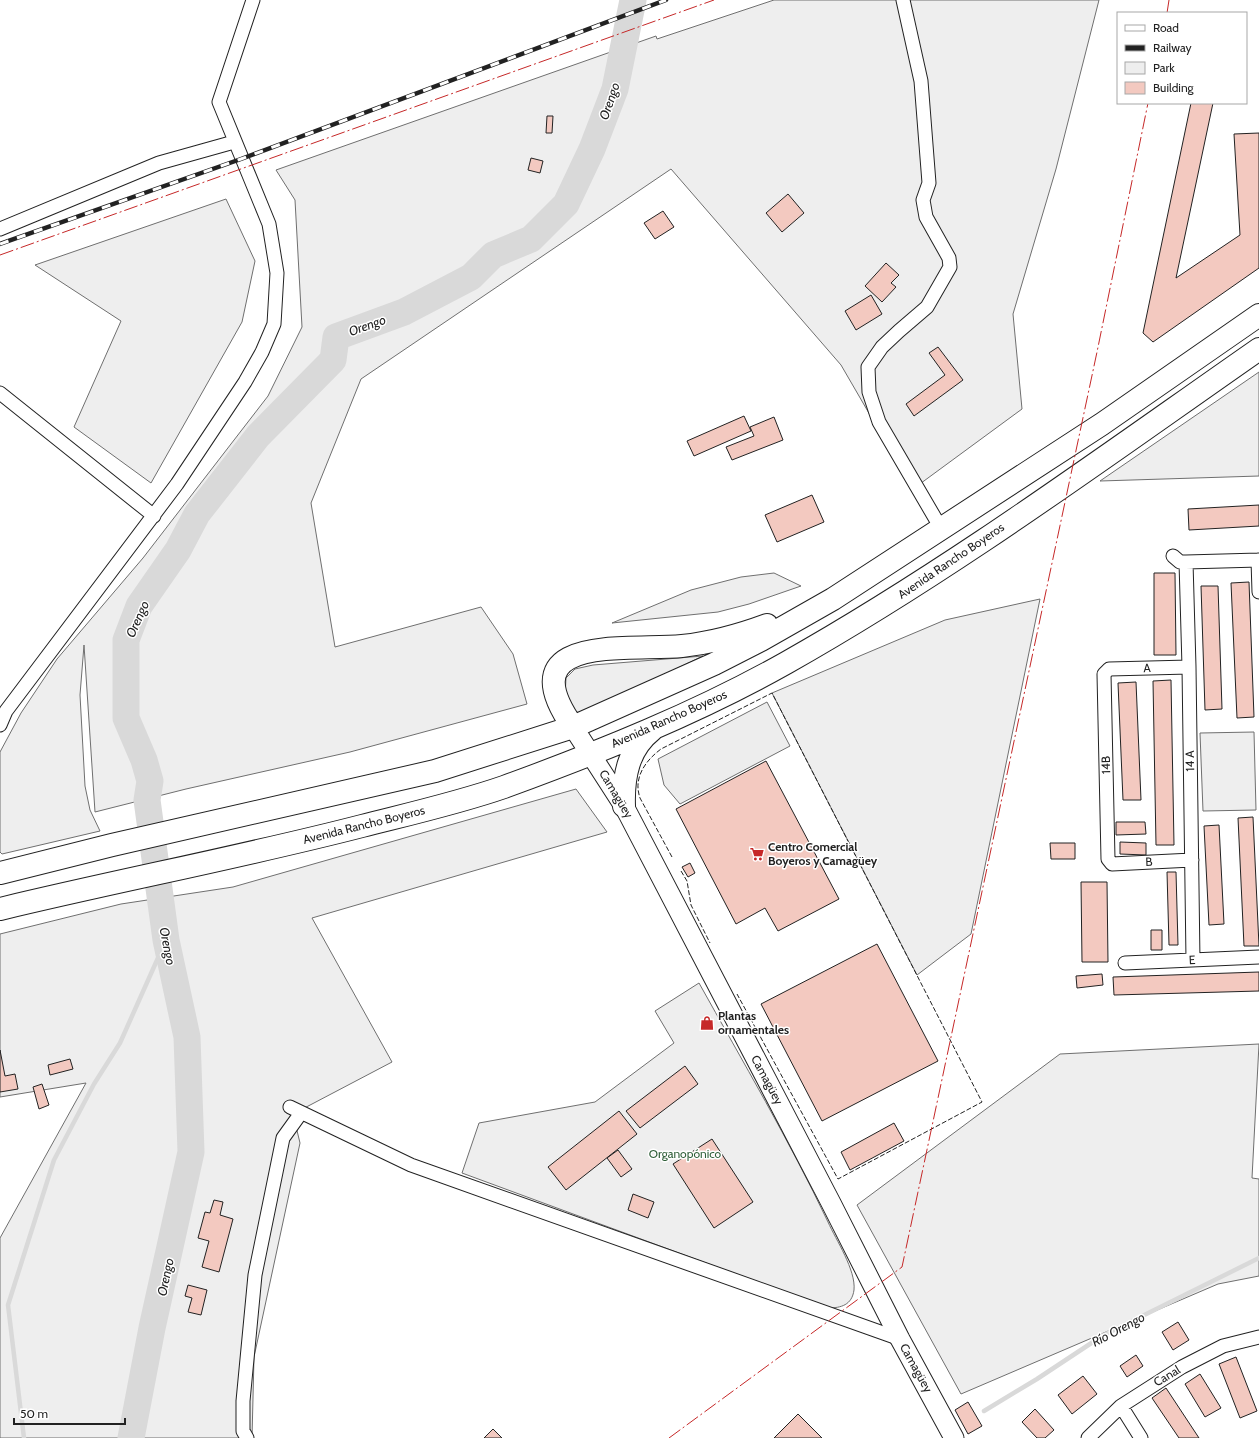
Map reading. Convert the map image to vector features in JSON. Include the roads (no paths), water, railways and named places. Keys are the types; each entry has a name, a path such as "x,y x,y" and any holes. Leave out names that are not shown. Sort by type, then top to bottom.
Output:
{"highway":[{"path":"0,873 112,845 435,771 574,727 714,664 761,640 833,599 942,530 1102,424 1259,315"},
{"name":"Avenida Rancho Boyeros","path":"0,909 306,840 433,808 500,788 672,720 784,664 904,593 1259,349"},
{"path":"574,727 558,704 553,685 558,668 569,658 590,651 681,646 709,642 758,629 833,599"},
{"path":"624,806 625,774 636,748 645,736 654,728 672,720"}],"main road":[{"name":"Camagüey","path":"574,727 624,806 831,1203 900,1339 954,1438"}],"street":[{"path":"0,725 6,711 177,484 245,382 262,352 274,324 277,273 269,224 234,142 219,102 253,0"},
{"path":"903,0 921,81 929,183 923,200 926,218 949,258 950,267 927,307 882,347 868,367 869,392 879,422 942,530"},
{"path":"0,229 159,163 234,142"},
{"path":"0,393 154,516"},
{"path":"1173,556 1180,562 1258,560 1259,592"},
{"name":"14 A","path":"1186,562 1190,667 1193,960"},
{"name":"A","path":"1106,671 1109,669 1190,667"},
{"name":"14B","path":"1106,671 1104,674 1108,859"},
{"name":"B","path":"1108,859 1112,864 1192,860"},
{"name":"E","path":"1125,963 1259,957"},
{"path":"247,1438 243,1431 243,1400 255,1274 283,1138 296,1110 411,1165 900,1339"},
{"name":"Canal","path":"1088,1438 1121,1406 1182,1367 1223,1346 1259,1337"},
{"path":"1121,1406 1141,1438"}],"waterway":[{"name":"Orengo","path":"131,1438 152,1328 191,1152 187,1037 166,940 147,800 150,781 144,760 126,718 126,640 139,606 178,550 197,514 258,436 333,360 336,337 404,312 471,277 493,255 531,239 566,204 592,149 615,89 633,0"},
{"path":"24,1438 8,1305 54,1160 94,1084 120,1043 166,940"},
{"name":"Río Orengo","path":"984,1411 1037,1379 1102,1336 1259,1258"}],"railway":[{"path":"0,244 241,159 666,0"}],"place":[{"name":"Centro Comercial Boyeros y Camagüey","path":"757,854"},
{"name":"Plantas ornamentales","path":"707,1023"}],"park label":[{"name":"Organopónico","path":"685,1154"}]}
